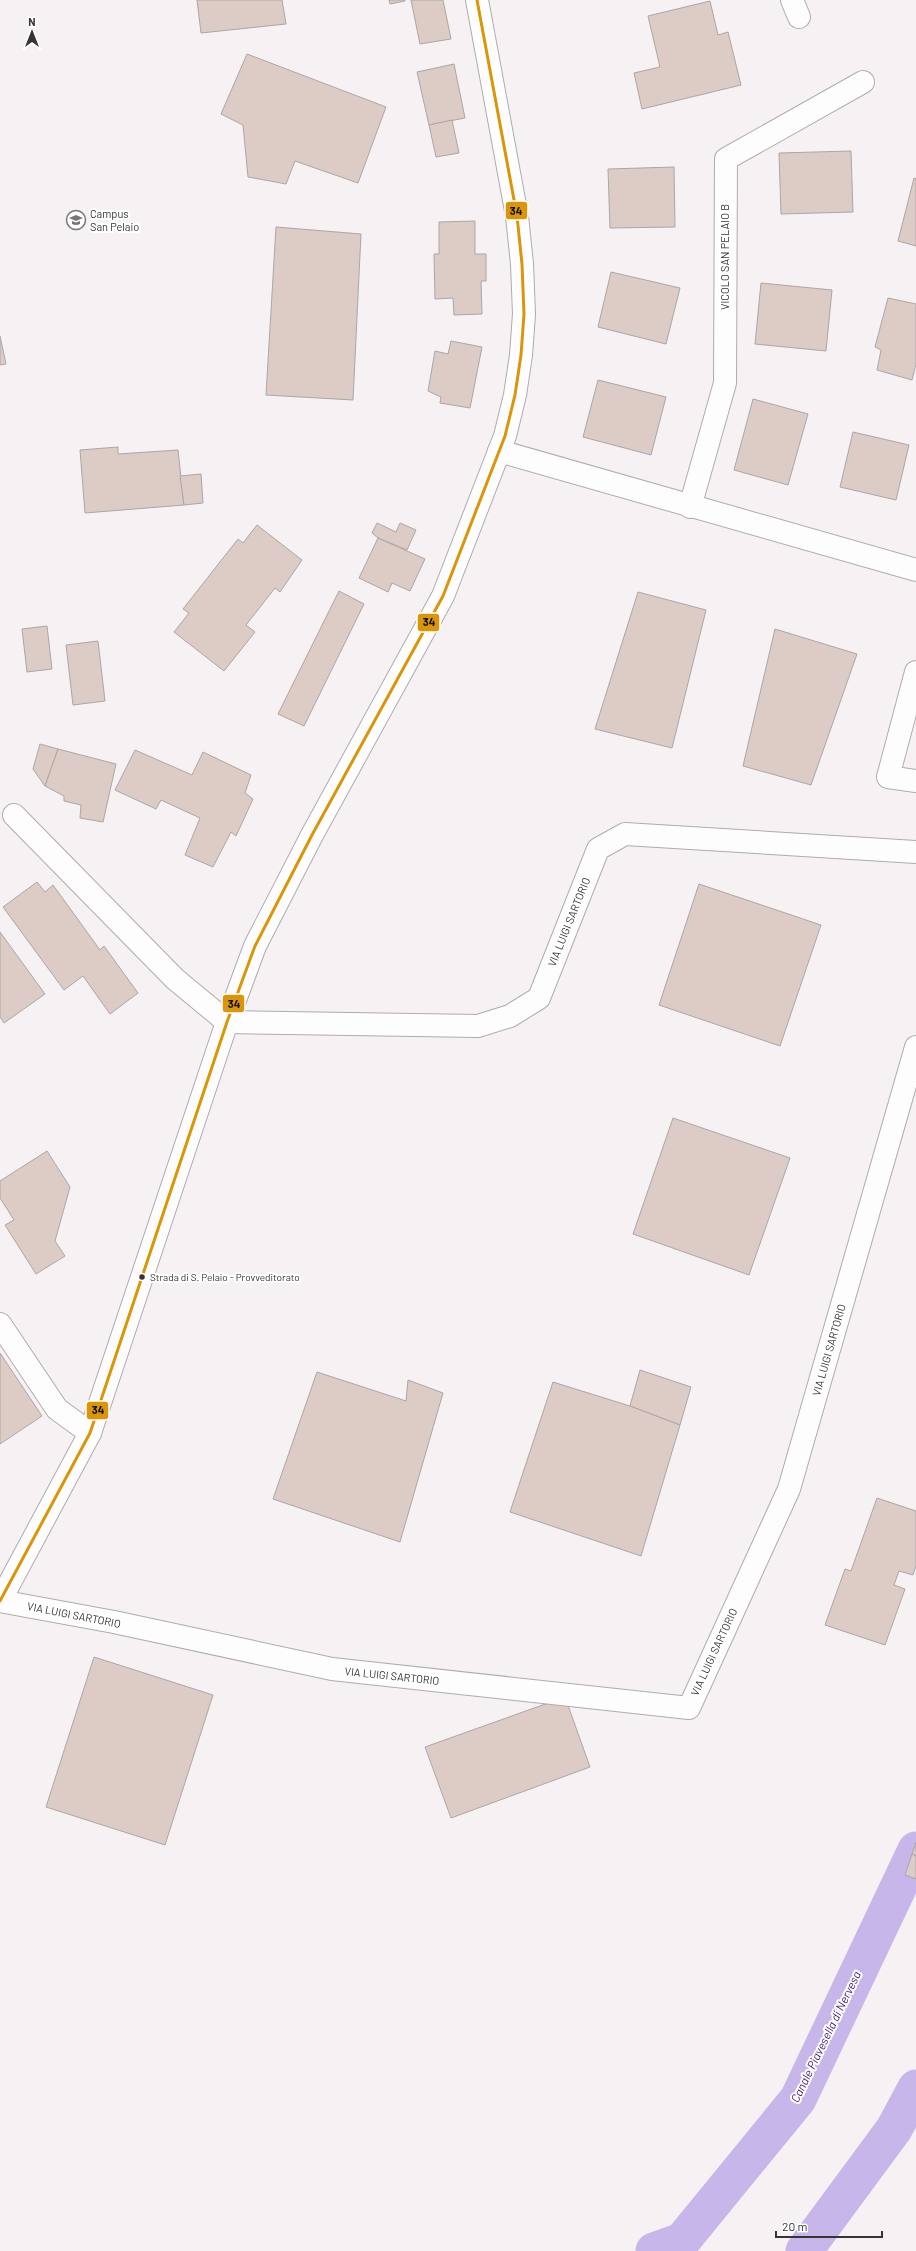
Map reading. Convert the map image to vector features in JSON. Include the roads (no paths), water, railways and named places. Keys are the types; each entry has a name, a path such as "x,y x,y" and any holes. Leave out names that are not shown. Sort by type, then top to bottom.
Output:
{"street":[{"path":"0,1601 90,1433 227,1022 255,946 281,895 443,596 499,451 515,395 521,355 524,314 522,264 518,216 478,0"},
{"name":"VICOLO SAN PELAIO B","path":"690,507 725,383 726,159 863,82"},
{"path":"499,451 690,507 916,570"},
{"path":"916,672 888,777 916,781"},
{"path":"14,815 175,979 227,1022"},
{"name":"VIA LUIGI SARTORIO","path":"227,1022 478,1026 510,1016 539,998 598,849 625,834 916,852"},
{"name":"VIA LUIGI SARTORIO","path":"0,1601 114,1622 332,1669 689,1708 789,1489 916,1047"},
{"path":"0,1324 57,1409 90,1433"}],"waterway":[{"name":"Canale Piavesella di Nervesa","path":"654,2251 682,2241 798,2099 916,1850"},
{"name":"Canale Piavesella di Nervesa","path":"804,2251 894,2129 916,2088"}],"place":[{"name":"Campus San Pelaio","path":"76,220"},
{"name":"Strada di S. Pelaio - Provveditorato","path":"142,1277"}]}
